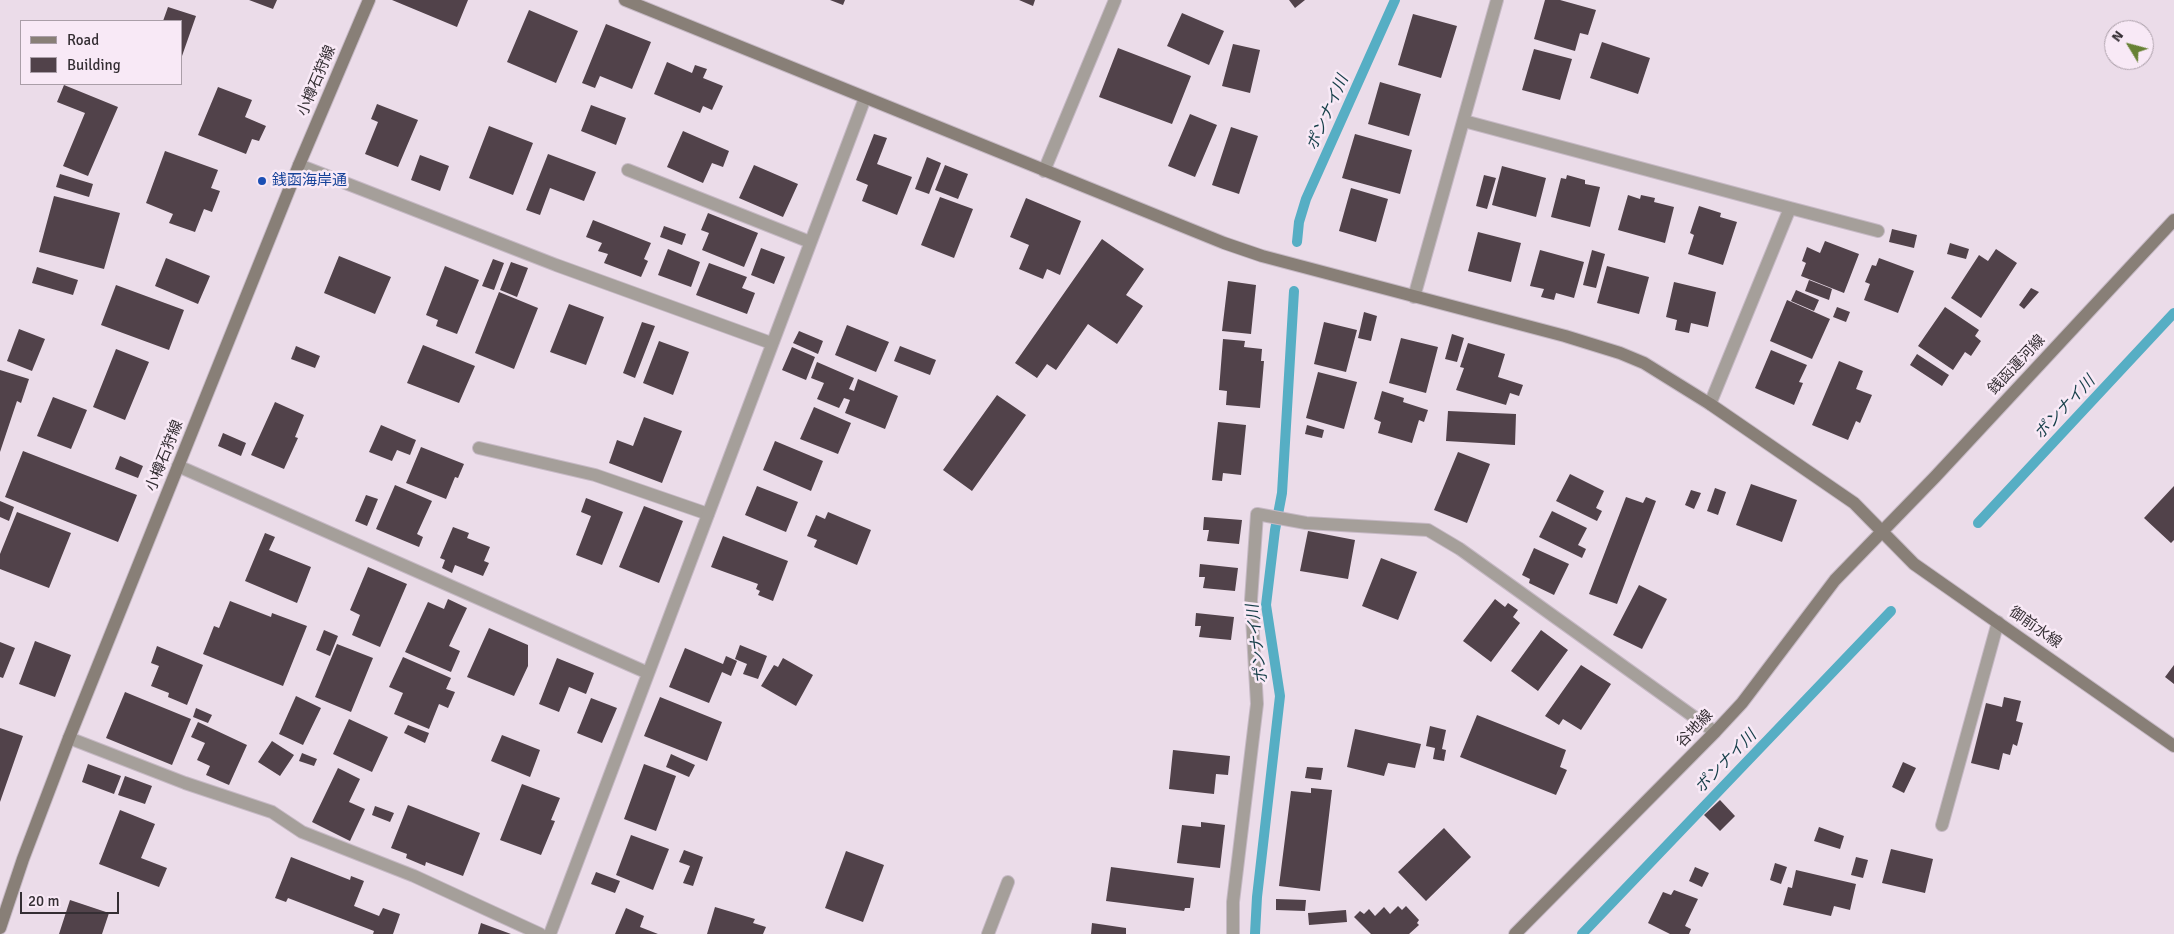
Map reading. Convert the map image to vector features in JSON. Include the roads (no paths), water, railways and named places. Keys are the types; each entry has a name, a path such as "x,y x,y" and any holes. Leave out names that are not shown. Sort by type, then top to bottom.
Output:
{"street":[{"name":"小樽石狩線","path":"0,928 23,859 69,738 299,165 368,0"},
{"name":"御前水線","path":"625,0 1224,243 1414,297 1565,336 1620,353 1644,363 1710,404 1854,503 1914,564 2174,746"},
{"path":"1044,171 1115,0"},
{"path":"1414,297 1497,0"},
{"path":"550,934 771,343 865,98"},
{"path":"1464,121 1878,231"},
{"path":"299,165 556,266 771,343"},
{"path":"628,170 810,242"},
{"path":"1710,404 1790,208"},
{"name":"銭函運河線","path":"1882,531 2174,220"},
{"path":"478,448 595,475 708,514"},
{"path":"178,466 648,673"},
{"path":"1233,934 1233,902 1257,704 1251,600 1257,514 1306,523 1428,530 1460,549 1715,732"},
{"name":"谷地線","path":"1515,934 1742,703 1835,580 1882,531"},
{"path":"1942,825 1998,622"},
{"path":"69,738 184,784 272,812 302,832 414,876 540,934"},
{"path":"988,934 1008,882"}],"waterway":[{"name":"ポンナイ川","path":"1297,242 1299,222 1306,199 1395,0"},
{"name":"ポンナイ川","path":"1255,934 1257,897 1280,696 1266,605 1275,530 1282,493 1294,291"},
{"name":"ポンナイ川","path":"1978,523 2174,313"},
{"name":"ポンナイ川","path":"1582,934 1891,611"}],"place":[{"name":"銭函海岸通","path":"262,181"}]}
